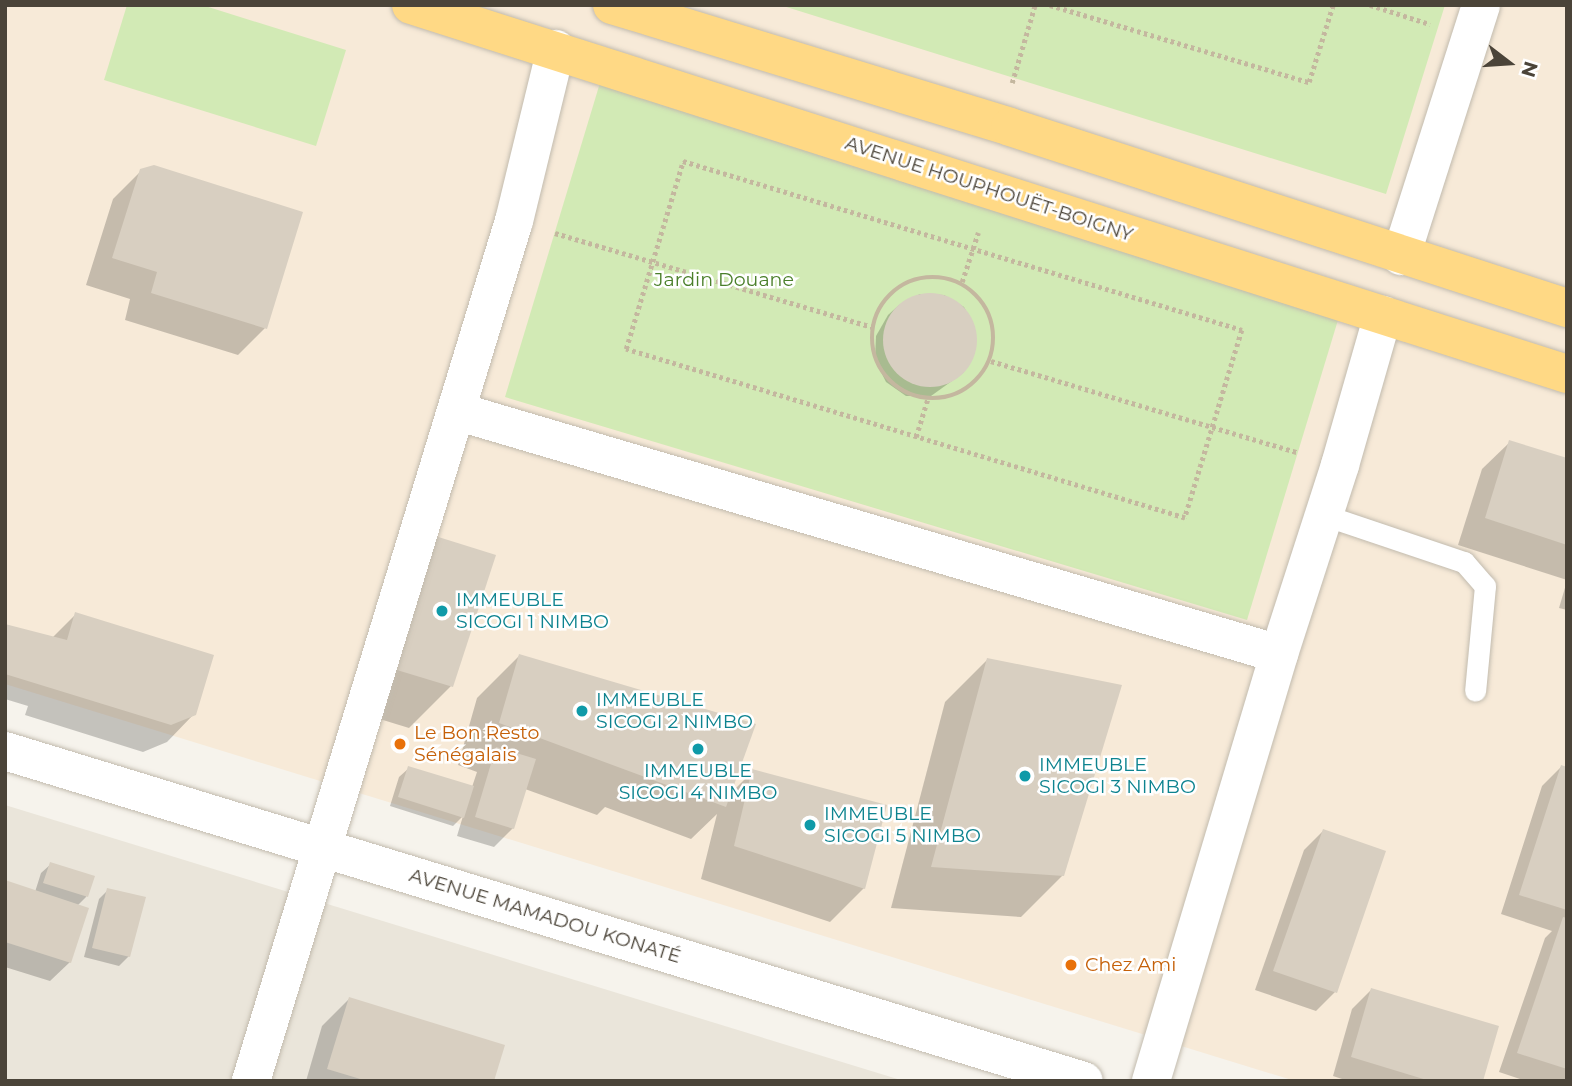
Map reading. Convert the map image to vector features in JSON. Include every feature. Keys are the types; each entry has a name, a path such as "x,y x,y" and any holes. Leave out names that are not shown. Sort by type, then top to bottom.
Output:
{"highway":[{"name":"AVENUE HOUPHOUËT-BOIGNY","path":"411,5 556,49 1567,374"},
{"path":"612,5 999,124 1567,308"}],"street":[{"path":"1401,256 1476,21"},
{"path":"251,1081 514,220 556,49"},
{"path":"1151,1081 1279,654 1340,465 1382,315"},
{"path":"456,411 1279,654"},
{"name":"AVENUE MAMADOU KONATÉ","path":"5,751 1084,1081"}],"lane":[{"path":"1324,515 1464,562 1485,586 1475,691"}],"path":[{"path":"999,124 1035,5"},
{"path":"1050,5 1310,82 1333,5"},
{"path":"1370,5 1476,21"},
{"path":"683,161 1242,330 1185,518 626,349 652,262 683,161"},
{"path":"514,220 872,327"},
{"path":"939,276 962,282 985,302 995,331 991,361 976,383 953,397 927,400 902,393 883,375 873,352 872,327 880,305 897,288 916,278 939,276"},
{"path":"991,361 1340,465"},
{"path":"916,437 927,400"}],"shaded area":[{"path":"5,5 1567,5 1567,1081 1295,1081 5,684"},
{"path":"5,805 904,1081 5,1081"}],"green space":[{"path":"127,5 202,5 346,50 316,146 104,80"},
{"path":"780,5 1445,5 1386,194"},
{"name":"Jardin Douane","path":"606,63 1348,287 1247,620 505,397"}],"building":[{"path":"154,165 303,212 267,329 151,293 157,272 112,258 140,169"},
{"path":"921,293 939,293 964,306 974,322 977,340 974,358 964,374 939,387 921,387 896,374 883,349 883,331 896,306"},
{"path":"1509,440 1567,458 1567,545 1485,518"},
{"name":"IMMEUBLE SICOGI 1 NIMBO","path":"432,535 496,555 453,687 387,667"},
{"path":"75,612 214,655 196,715 171,725 5,674 5,624 67,640"},
{"path":"519,654 756,724 726,807 499,723"},
{"name":"IMMEUBLE SICOGI 3 NIMBO","path":"987,658 1122,685 1064,876 931,867"},
{"path":"496,747 536,759 514,829 475,817"},
{"path":"1561,765 1567,767 1567,910 1519,895"},
{"path":"408,766 474,786 464,818 398,797"},
{"name":"IMMEUBLE SICOGI 5 NIMBO","path":"752,769 887,805 865,889 734,846"},
{"path":"1323,829 1386,851 1337,993 1273,971"},
{"path":"50,862 95,876 88,897 43,883"},
{"path":"5,880 89,908 71,963 5,942"},
{"path":"107,888 146,897 130,957 92,948"},
{"path":"1563,917 1567,918 1567,1069 1517,1053"},
{"path":"1371,988 1499,1026 1483,1081 1430,1081 1351,1057"},
{"path":"349,997 505,1045 494,1081 367,1081 327,1069"}],"place":[{"name":"IMMEUBLE SICOGI 1 NIMBO","path":"442,611"},
{"name":"IMMEUBLE SICOGI 2 NIMBO","path":"582,711"},
{"name":"Le Bon Resto Sénégalais","path":"400,744"},
{"name":"IMMEUBLE SICOGI 4 NIMBO","path":"698,749"},
{"name":"IMMEUBLE SICOGI 3 NIMBO","path":"1025,776"},
{"name":"IMMEUBLE SICOGI 5 NIMBO","path":"810,825"},
{"name":"Chez Ami","path":"1071,965"}]}
